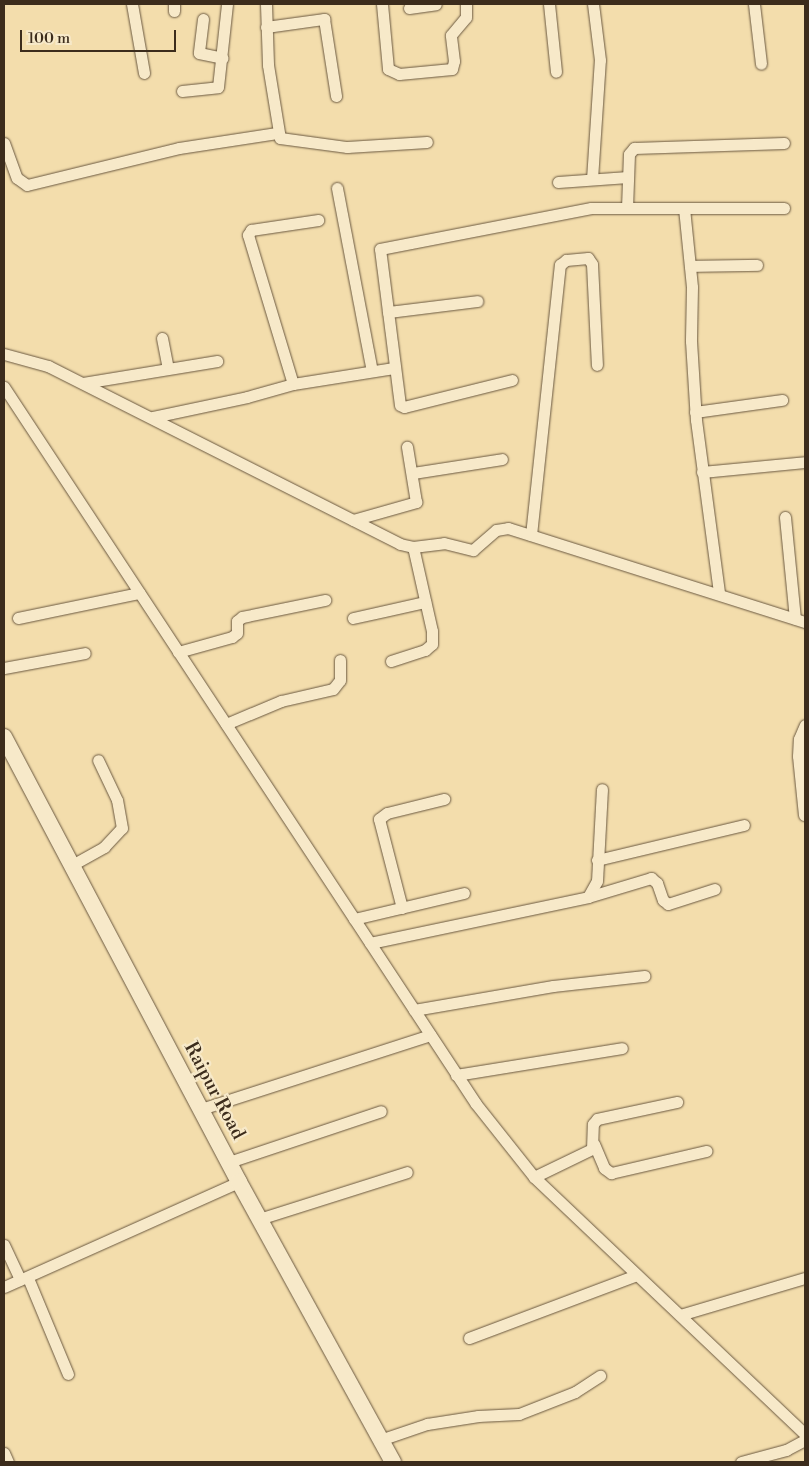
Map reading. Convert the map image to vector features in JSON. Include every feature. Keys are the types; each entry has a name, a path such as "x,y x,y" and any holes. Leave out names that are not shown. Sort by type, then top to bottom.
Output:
{"main road":[{"name":"Raipur Road","path":"4,736 9,755 72,865 239,1182 392,1462"}],"street":[{"path":"132,4 144,73"},
{"path":"182,91 218,88 228,4"},
{"path":"266,4 266,27 278,133 283,140 321,145 428,142"},
{"path":"382,4 388,69 399,74 452,69 454,61 451,35 466,16 466,4"},
{"path":"409,8 436,4"},
{"path":"549,4 556,72"},
{"path":"592,180 600,60 593,4"},
{"path":"754,4 761,64"},
{"path":"266,27 323,18 336,96"},
{"path":"203,19 199,53 222,58"},
{"path":"4,143 16,178 27,185 179,148 278,133"},
{"path":"627,208 629,154 638,146 784,143"},
{"path":"558,182 628,177"},
{"path":"337,188 372,371"},
{"path":"512,380 404,407 398,403 388,312 378,252 382,246 557,213 627,208 784,208"},
{"path":"684,208 690,266 695,412 719,593"},
{"path":"292,384 248,235 251,230 318,220"},
{"path":"532,535 560,265 566,260 588,258 592,264 596,365"},
{"path":"690,266 757,265"},
{"path":"388,312 477,300"},
{"path":"162,338 168,368"},
{"path":"4,354 48,366 153,417 400,544 412,547 444,543 473,550 496,530 504,528 719,593 800,620 785,517"},
{"path":"82,383 217,361"},
{"path":"153,417 292,384 394,368"},
{"path":"4,387 456,1075 534,1177 805,1434"},
{"path":"695,412 782,400"},
{"path":"353,520 414,504 417,499 407,447"},
{"path":"413,473 502,459"},
{"path":"702,472 805,462"},
{"path":"391,661 425,650 432,644 425,602 412,547"},
{"path":"18,618 139,593"},
{"path":"178,652 232,637 237,632 237,621 242,617 325,600"},
{"path":"353,618 425,602"},
{"path":"4,668 86,653"},
{"path":"226,724 281,701 333,689 340,680 340,660"},
{"path":"804,815 798,756 799,739 805,726"},
{"path":"72,865 104,847 122,828 117,800 98,760"},
{"path":"588,897 596,887 602,789"},
{"path":"402,908 379,819 387,813 444,799"},
{"path":"598,860 744,825"},
{"path":"370,943 588,897 652,878 657,883 664,902 668,904 715,889"},
{"path":"354,919 464,894"},
{"path":"414,1010 553,986 644,976"},
{"path":"200,1109 430,1035"},
{"path":"456,1075 622,1048"},
{"path":"677,1102 597,1119 593,1124 594,1144 604,1168 611,1173 706,1151"},
{"path":"229,1162 381,1112"},
{"path":"534,1177 588,1152 594,1144"},
{"path":"259,1219 406,1172"},
{"path":"4,1288 239,1182"},
{"path":"4,1245 24,1279 68,1374"},
{"path":"469,1338 637,1275"},
{"path":"680,1315 805,1278"},
{"path":"380,1440 435,1423 520,1414 575,1392 600,1376"},
{"path":"741,1462 786,1450 805,1440"},
{"path":"4,1453 8,1462"}]}
